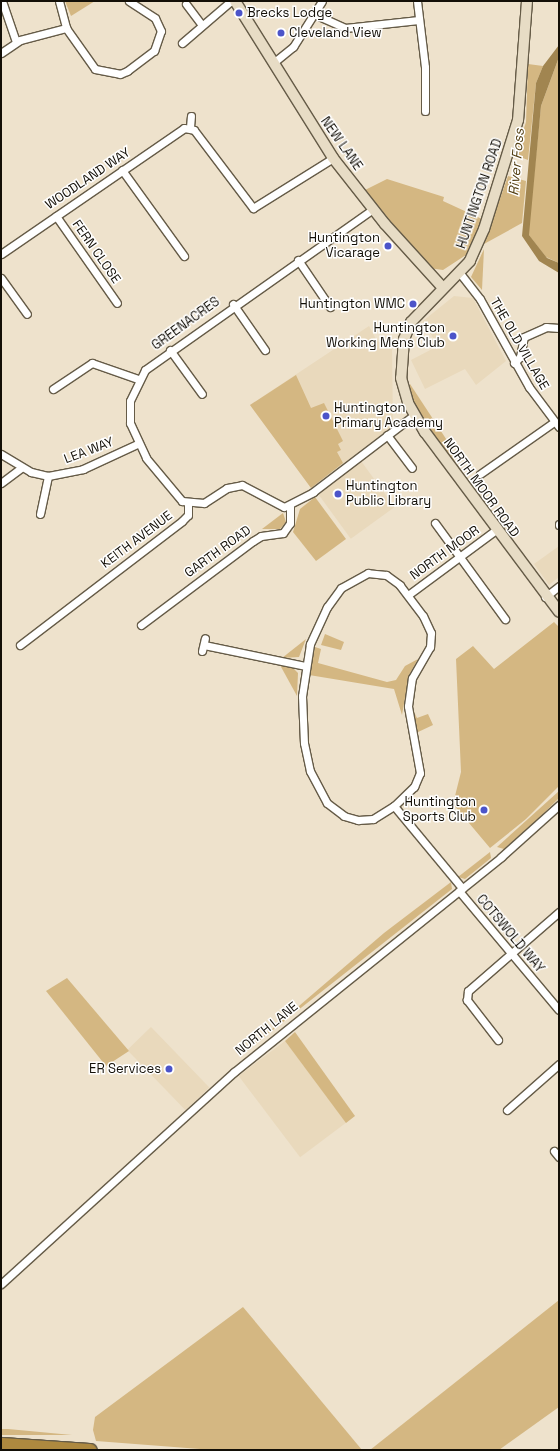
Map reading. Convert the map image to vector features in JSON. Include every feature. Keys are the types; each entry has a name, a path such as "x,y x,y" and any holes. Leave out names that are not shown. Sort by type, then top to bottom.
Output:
{"highway":[{"path":"1,1444 90,1450"}],"street":[{"path":"2,1 16,42"},
{"path":"59,1 66,28 95,69 120,74 151,55 161,30 155,18 129,1"},
{"path":"182,43 231,1"},
{"name":"NEW LANE","path":"235,1 272,63 333,158 372,209 443,288"},
{"path":"272,63 293,46 322,1"},
{"path":"417,1 425,67 425,111"},
{"name":"HUNTINGTON ROAD","path":"443,288 459,272 478,248 516,131 527,1"},
{"path":"186,4 202,25"},
{"path":"314,14 345,28 419,20"},
{"path":"1,53 16,42 66,28"},
{"path":"191,116 190,126 253,208 333,158"},
{"name":"WOODLAND WAY","path":"1,254 122,170 190,126"},
{"path":"122,170 184,256"},
{"name":"GREENACRES","path":"138,379 170,350 233,304 372,209"},
{"name":"FERN CLOSE","path":"56,216 117,303"},
{"path":"298,260 330,306"},
{"name":"THE OLD VILLAGE","path":"459,272 480,299 514,363 557,424"},
{"path":"1,278 27,314"},
{"name":"NORTH MOOR ROAD","path":"443,288 414,316 404,339 401,378 414,416 545,597 559,612"},
{"path":"233,304 265,350"},
{"path":"514,363 520,357 524,337 546,327 559,328"},
{"path":"170,350 202,394"},
{"path":"53,389 92,364 138,379 129,412 137,444 176,497 188,504 204,503 227,488 242,485 275,505 290,506 414,416"},
{"path":"480,474 557,424"},
{"path":"387,435 412,468"},
{"name":"LEA WAY","path":"48,476 82,469 137,444"},
{"path":"1,454 22,467 48,476 40,514"},
{"path":"1,483 22,467"},
{"name":"KEITH AVENUE","path":"20,645 182,521 188,515 188,504"},
{"name":"GARTH ROAD","path":"141,625 253,541 283,533 290,523 290,506"},
{"path":"435,523 505,619"},
{"name":"NORTH MOOR","path":"408,595 496,530"},
{"name":"NORTH MOOR","path":"378,573 392,578 408,595 429,625 431,641 409,687 409,722 420,773 414,788 394,806 373,819 358,820 334,810 320,794 304,744 302,696 305,666 327,607 349,582 378,573"},
{"path":"545,597 559,586"},
{"path":"204,644 305,666"},
{"name":"NORTH LANE","path":"1,1284 234,1072 461,890 559,805"},
{"path":"394,806 461,890"},
{"name":"COTSWOLD WAY","path":"461,890 559,1010"},
{"path":"498,1040 466,996 511,953 559,912"},
{"path":"507,1110 559,1064"}],"shaded area":[{"path":"65,1 95,1 71,16"},
{"path":"559,45 559,57 541,106 529,235 547,258 559,263 559,273 539,261 522,236 536,83 543,66"},
{"path":"559,57 559,263 546,257 528,234 541,106"},
{"path":"528,64 543,66 536,83 528,160 515,155 526,122"},
{"path":"508,176 526,181 522,223 484,244"},
{"path":"387,179 444,197 443,201 482,219 469,253 443,270 429,268 365,190"},
{"path":"484,249 482,290 471,277"},
{"path":"454,296 473,298 506,361 476,385 465,369 425,389 411,360 438,346 423,321"},
{"name":"Huntington Primary Academy","path":"369,326 377,341 392,346 393,426 311,488 250,405"},
{"path":"296,375 311,408 324,403 343,441 338,444 341,450 337,452 343,463 311,488 250,405"},
{"path":"410,384 452,448 455,465 420,418 409,393"},
{"path":"361,461 395,507 351,539 317,493"},
{"path":"315,497 346,539 316,561 293,532 300,509"},
{"path":"283,513 286,522 280,529 262,529"},
{"path":"559,546 559,577 549,585 534,564"},
{"path":"554,622 559,627 559,786 526,819 490,848 453,804 461,772 456,659 473,646 494,669"},
{"path":"325,634 344,642 341,650 321,645"},
{"path":"306,639 299,657 282,658"},
{"path":"315,647 321,649 318,663 387,682 396,680 405,666 418,659 409,675 402,715 394,689 309,675"},
{"path":"280,665 292,667 298,673 297,696"},
{"path":"413,710 417,718 428,714 433,725 416,733"},
{"path":"559,791 559,798 536,821 504,849 497,847"},
{"path":"490,852 491,858 465,879 458,877"},
{"path":"451,882 452,889 250,1048 384,933"},
{"path":"67,978 129,1051 106,1066 46,991"},
{"path":"151,1027 209,1087 186,1110 127,1050"},
{"path":"295,1032 355,1116 346,1123 285,1041"},
{"path":"285,1041 346,1122 300,1157 239,1076"},
{"path":"559,1300 559,1407 499,1450 370,1450"},
{"path":"243,1307 362,1450 200,1449 96,1441 93,1430 95,1417"},
{"path":"1,1429 8,1429 72,1435 1,1435"}],"place":[{"name":"Brecks Lodge","path":"239,13"},
{"name":"Cleveland View","path":"281,33"},
{"name":"Huntington Vicarage","path":"388,246"},
{"name":"Huntington WMC","path":"413,304"},
{"name":"Huntington Working Mens Club","path":"453,336"},
{"name":"Huntington Primary Academy","path":"326,416"},
{"name":"Huntington Public Library","path":"338,494"},
{"name":"Huntington Sports Club","path":"484,810"},
{"name":"ER Services","path":"169,1069"}],"water label":[{"name":"River Foss","path":"516,162"}]}
